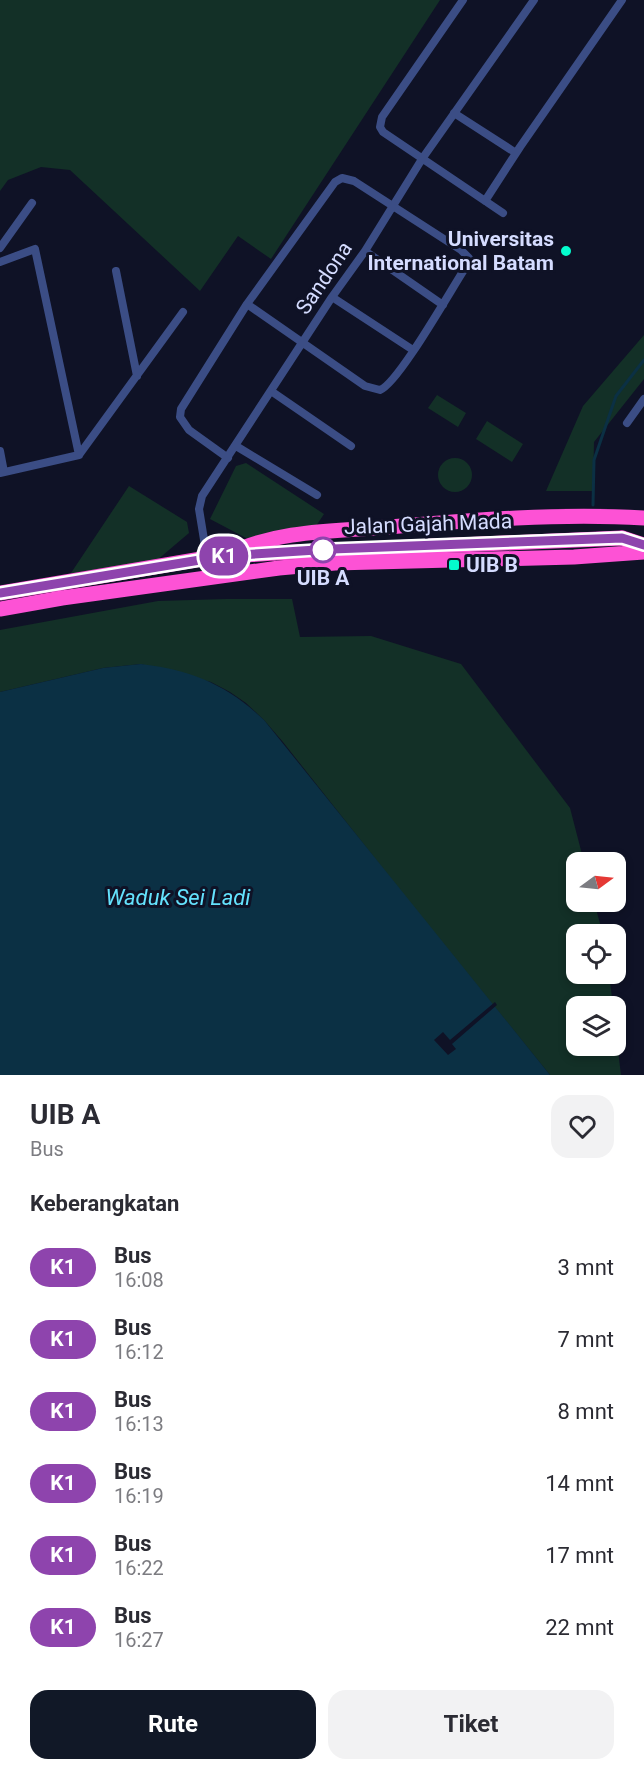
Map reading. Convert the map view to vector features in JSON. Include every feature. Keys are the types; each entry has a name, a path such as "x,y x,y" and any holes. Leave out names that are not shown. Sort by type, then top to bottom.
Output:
{"highway":[{"path":"574,557 582,550 588,535 587,527 577,516"},
{"path":"224,556 258,542 301,534 577,516 644,518"},
{"name":"Jalan Gajah Mada","path":"0,593 224,556 622,538 644,544"},
{"name":"Jalan Gajah Mada","path":"0,609 62,598 279,568 335,563 574,557 644,552"}],"street":[{"path":"463,0 380,122 383,132 503,213"},
{"name":"Sandona","path":"207,558 199,509 202,496 332,297 365,251 391,205 534,0"},
{"path":"485,201 622,0"},
{"path":"454,113 516,153"},
{"path":"228,458 189,430 180,417 181,409 247,304 339,179 348,178 354,181 461,250 469,258 469,262 443,305 384,389 376,390 365,386 247,304"},
{"path":"0,248 32,203"},
{"path":"0,262 35,249 79,455"},
{"path":"365,251 443,305"},
{"path":"116,271 137,376"},
{"path":"332,297 413,350"},
{"path":"0,451 2,472 79,455 183,312"},
{"path":"271,391 351,446"},
{"path":"627,423 644,399"},
{"path":"236,446 317,495"}],"green space":[{"path":"0,0 440,0 271,259 238,236 200,291 70,170 41,167 8,180 0,191"},
{"path":"644,335 644,379 594,442 593,491 546,491 583,406"},
{"path":"437,395 466,413 458,427 428,408"},
{"path":"487,421 523,444 512,462 476,439"},
{"path":"455,458 467,463 472,475 467,487 455,492 443,487 438,475 443,463"},
{"path":"246,463 324,514 314,529 246,538 210,519 236,466"},
{"path":"129,486 187,522 189,533 156,561 69,576"},
{"path":"292,599 300,637 371,636 461,664 570,808 581,852 566,852 566,912 597,912 600,924 566,924 566,984 610,984 612,996 566,996 566,1056 619,1056 621,1075 550,1075 283,742 246,703 230,692 211,682 141,664 103,668 0,692 0,630 158,601"}],"water":[{"name":"Waduk Sei Ladi","path":"141,664 177,670 208,681 236,697 264,720 550,1075 0,1075 0,692 103,668"}],"pier":[{"path":"495,1002 497,1005 452,1044 456,1049 448,1055 434,1040 443,1032 450,1040"}],"waterway":[{"path":"593,505 594,460 616,396 644,360"}],"bus line":[{"name":"K1","path":"0,593 224,556 332,549 622,538 644,545"}],"place":[{"name":"Universitas International Batam","path":"566,251"},
{"name":"UIB A","path":"323,550"},
{"name":"UIB B","path":"454,565"}]}
